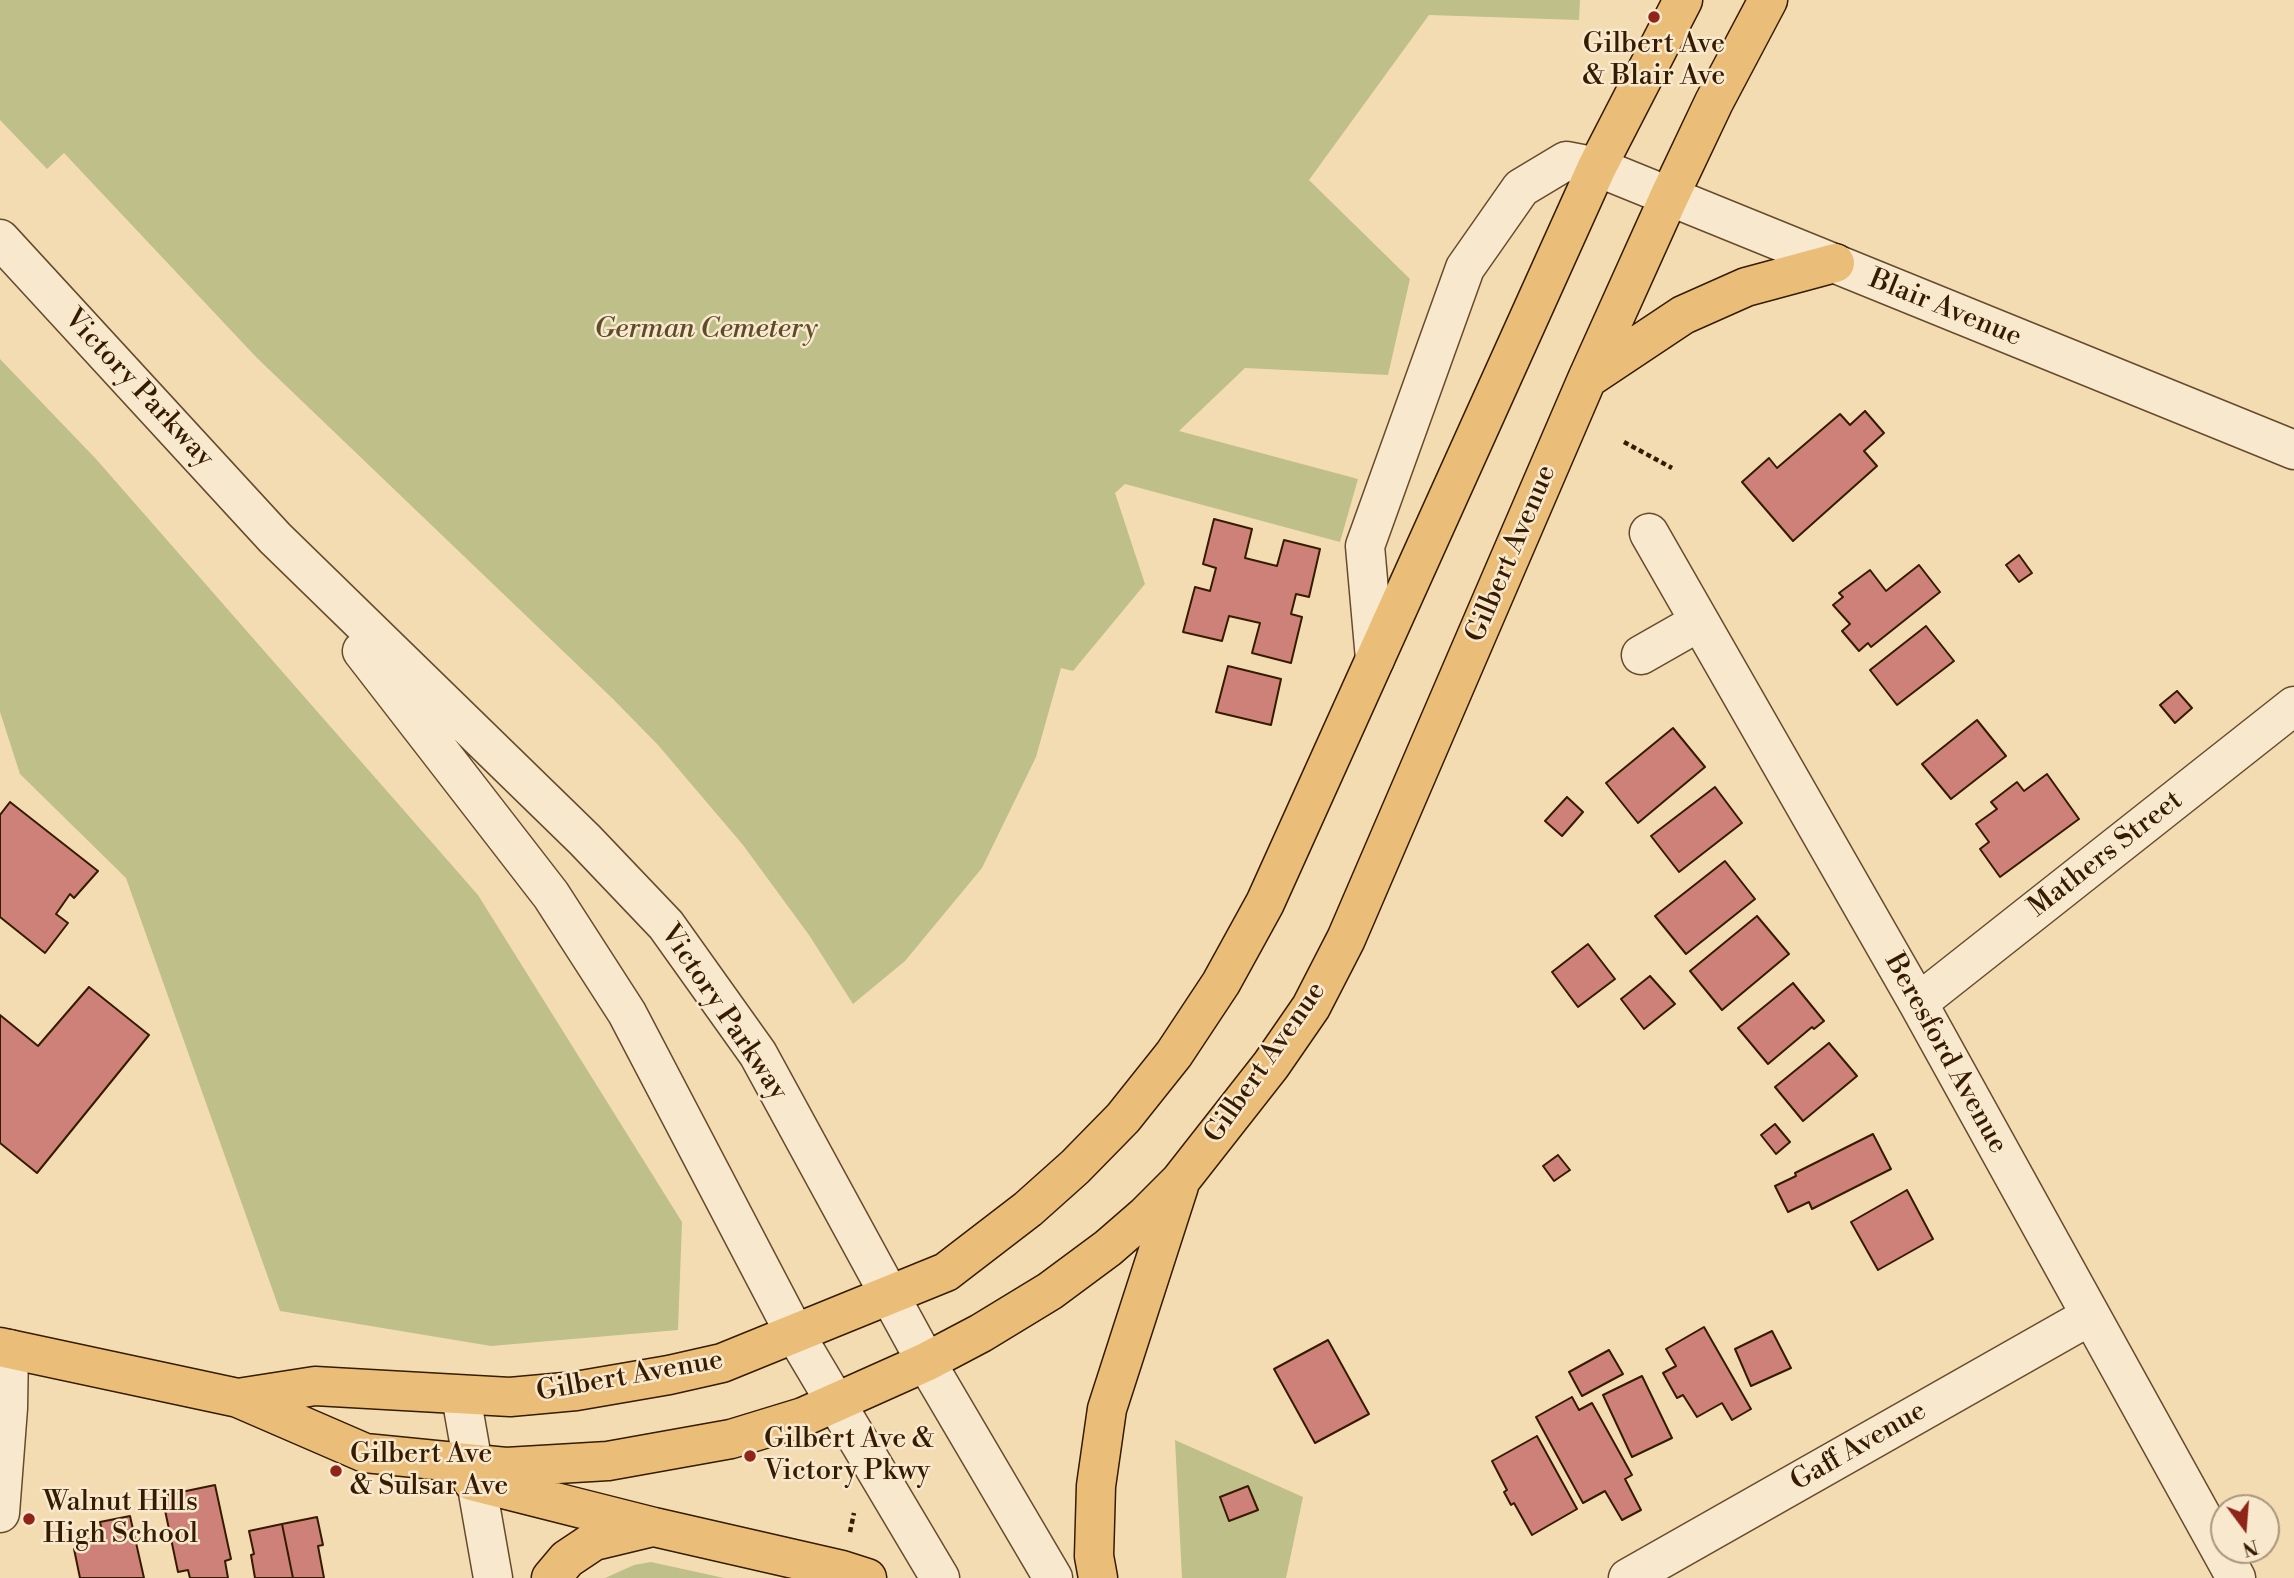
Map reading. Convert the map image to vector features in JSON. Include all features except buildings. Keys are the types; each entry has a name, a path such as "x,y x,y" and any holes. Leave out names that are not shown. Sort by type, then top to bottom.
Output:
{"main road":[{"name":"Gilbert Avenue","path":"238,1398 315,1386 510,1397 668,1376 722,1363 946,1272 1028,1209 1075,1167 1123,1118 1174,1054 1222,984 1265,904 1597,167 1683,0"},
{"name":"Gilbert Avenue","path":"4,1348 238,1398 365,1454 474,1473 506,1467 608,1461 731,1439 803,1417 926,1362 981,1333 1049,1291 1108,1248 1181,1181 1272,1065 1311,1007 1346,939 1587,379 1669,197 1714,102 1768,0"},
{"path":"1587,379 1683,314 1746,288 1835,263"},
{"path":"1097,1578 1094,1556 1096,1486 1107,1409 1181,1181"},
{"path":"474,1473 654,1527 867,1578"},
{"path":"551,1578 567,1559 594,1541 654,1527"}],"street":[{"name":"Blair Avenue","path":"1375,659 1365,546 1465,268 1521,188 1566,161 1597,167 2294,450"},
{"name":"Victory Parkway","path":"0,239 275,538 585,840 666,925 758,1054 926,1362 1053,1578"},
{"name":"Beresford Avenue","path":"1650,533 1918,1003 2236,1578"},
{"name":"Victory Parkway","path":"275,538 559,907 627,1013 795,1334 940,1578"},
{"path":"1641,655 1699,622"},
{"name":"Mathers Street","path":"1918,1003 2294,706"},
{"name":"Gaff Avenue","path":"1628,1578 2090,1316"},
{"path":"0,1513 8,1408 4,1348"},
{"path":"461,1396 493,1578"}],"path":[{"path":"1624,442 1672,468"}],"green space":[{"name":"German Cemetery","path":"0,0 1580,0 1579,20 1429,15 1309,180 1410,279 1388,375 1245,368 1179,431 1358,479 1340,542 1125,484 1115,493 1145,584 1073,671 1061,668 1036,757 982,868 905,961 853,1004 809,935 743,845 658,745 257,358 64,153 47,169 0,120"},
{"path":"0,359 96,459 478,895 682,1222 678,1330 491,1346 280,1311 126,878 20,774 0,712"},
{"path":"1175,1440 1303,1497 1286,1578 1182,1578"},
{"path":"651,1562 724,1578 605,1578 634,1565"}],"place":[{"name":"Gilbert Ave & Blair Ave","path":"1654,17"},
{"name":"Gilbert Ave & Victory Pkwy","path":"750,1456"},
{"name":"Gilbert Ave & Sulsar Ave","path":"336,1471"},
{"name":"Walnut Hills High School","path":"29,1519"}]}
